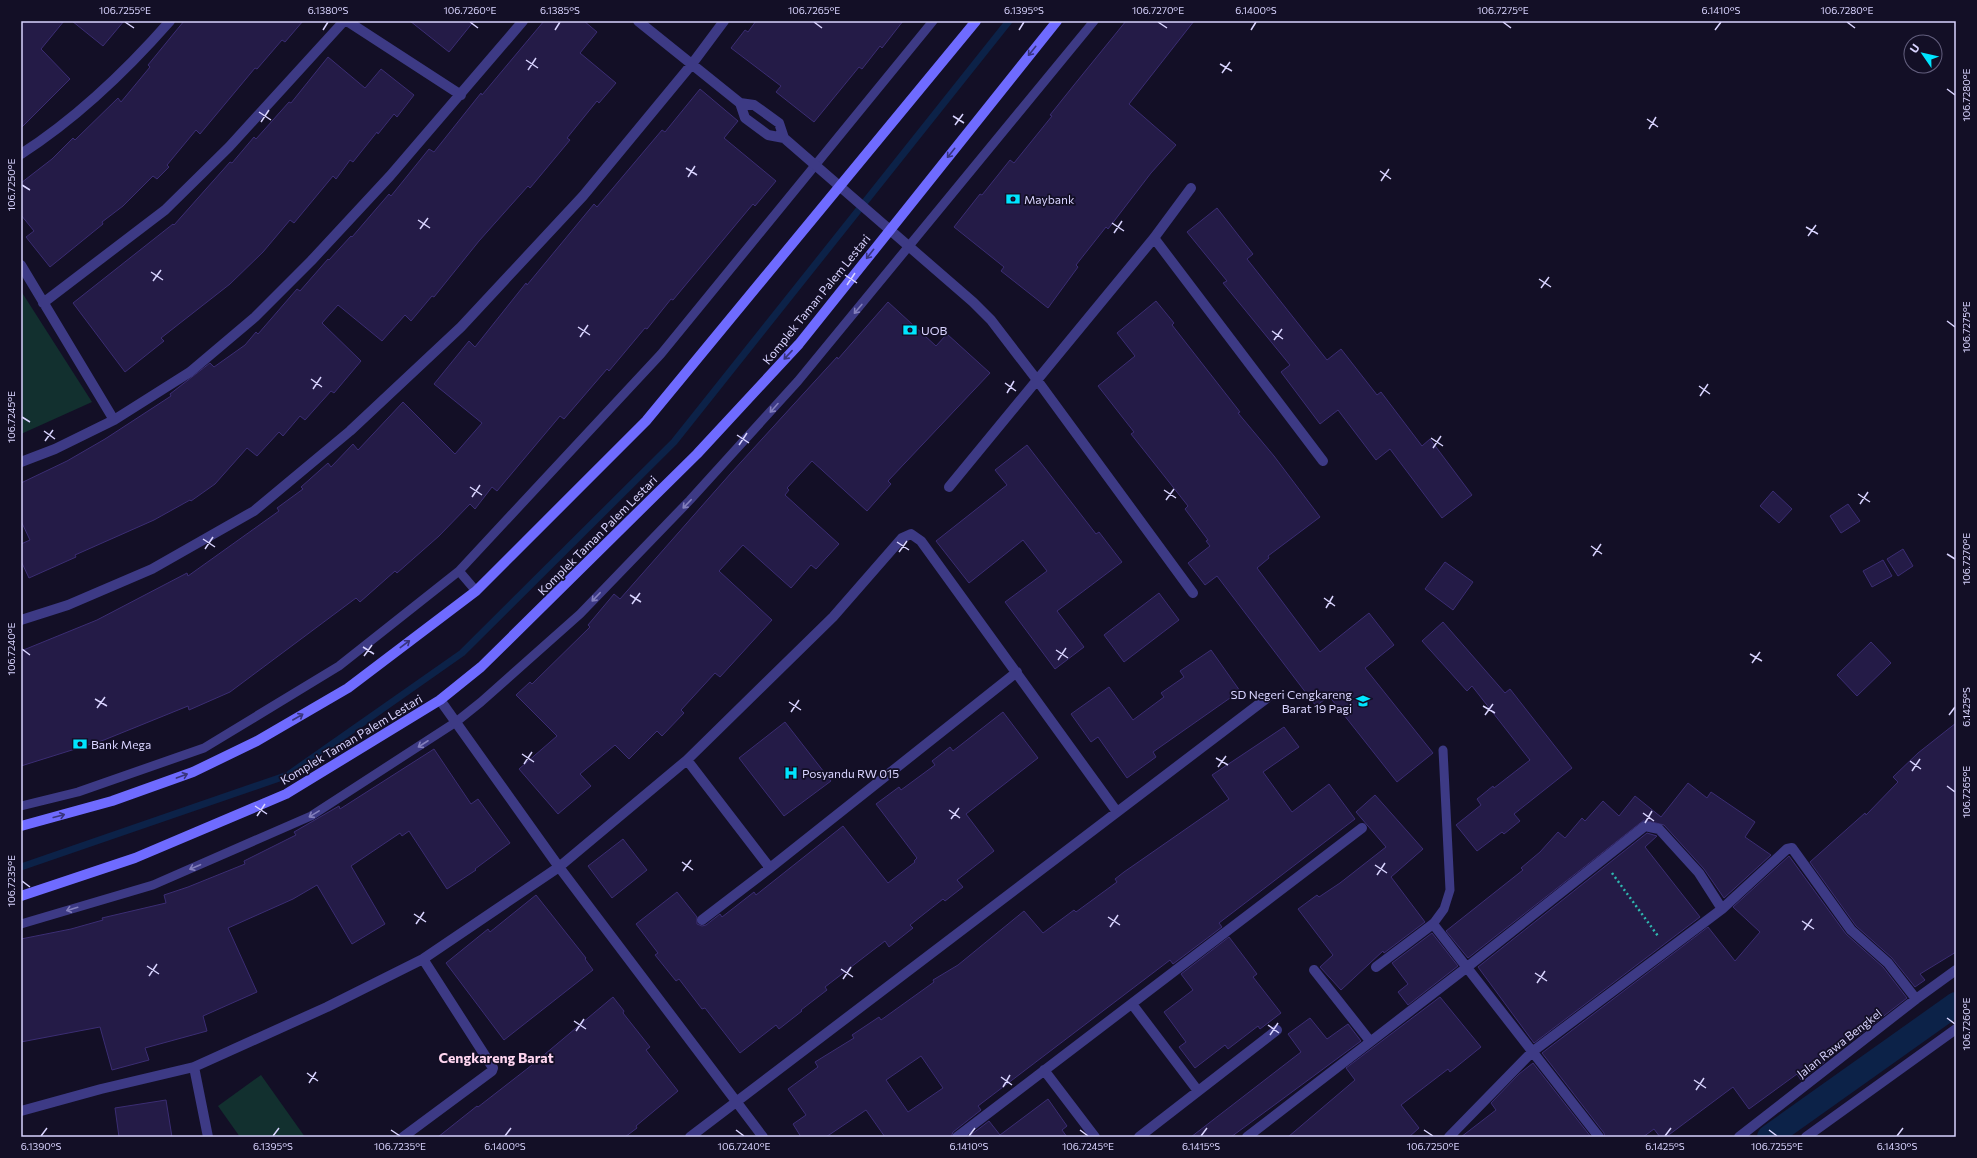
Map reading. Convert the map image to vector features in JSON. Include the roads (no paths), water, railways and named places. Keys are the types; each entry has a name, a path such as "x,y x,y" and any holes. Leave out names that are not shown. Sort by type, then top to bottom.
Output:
{"street":[{"path":"21,154 49,136 137,59 170,21"},
{"path":"44,303 164,210 229,147 344,21"},
{"path":"347,21 461,95"},
{"path":"21,462 55,449 114,420 190,372 255,317 353,216 461,95 524,21"},
{"path":"638,21 740,103 754,105 778,123 784,138 974,302 991,320 1037,380 1193,593"},
{"path":"21,620 68,605 152,569 254,511 350,431 461,327 582,196 692,64 724,21"},
{"path":"21,826 112,801 178,777 256,741 348,688 476,591 646,421 839,185 976,21"},
{"name":"Komplek Taman Palem Lestari","path":"21,896 135,858 286,794 440,700 482,667 697,454 799,344 1057,21"},
{"path":"740,103 745,118 768,135 784,138"},
{"path":"949,487 1154,238 1191,188"},
{"path":"1154,238 1323,461"},
{"path":"21,265 114,420"},
{"path":"21,1111 101,1089 194,1067 327,1007 423,959 559,867 687,760 833,617 902,538 911,534 921,541 1117,812"},
{"path":"702,920 770,868 1017,672"},
{"path":"690,1137 1267,698"},
{"path":"440,700 559,867 763,1137"},
{"path":"687,760 770,868"},
{"path":"1248,1137 1466,968 1645,826 1659,829 1699,873 1722,910"},
{"path":"957,1137 1362,828"},
{"path":"1449,1137 1532,1052 1722,910 1787,849 1792,848 1851,930 1888,963 1916,999"},
{"path":"1376,967 1433,924 1599,1137"},
{"path":"403,1137 492,1071 493,1068 423,959"},
{"path":"1314,970 1370,1041"},
{"name":"Jalan Rawa Bengkel","path":"1739,1137 1916,999 1956,970"},
{"path":"1132,1004 1198,1091"},
{"path":"1806,1137 1956,1029"},
{"path":"1138,1137 1277,1030"},
{"path":"194,1067 208,1137"},
{"path":"1044,1070 1095,1137"}],"lane":[{"path":"21,806 78,792 204,748 339,666 459,571 661,354 933,21"},
{"path":"21,924 153,884 311,816 456,722 481,702 580,614 690,500 798,381 1094,21"},
{"path":"459,571 476,591"},
{"path":"1433,924 1444,909 1450,890 1443,750"}],"waterway":[{"path":"21,867 288,775 462,653 674,442 1009,21"},
{"path":"1769,1137 1956,1004"}],"place":[{"name":"Maybank","path":"1013,199"},
{"name":"UOB","path":"910,330"},
{"name":"SD Negeri Cengkareng Barat 19 Pagi","path":"1363,701"},
{"name":"Bank Mega","path":"80,744"},
{"name":"Posyandu RW 015","path":"791,773"}],"district":[{"name":"Cengkareng Barat","path":"496,1057"}]}
